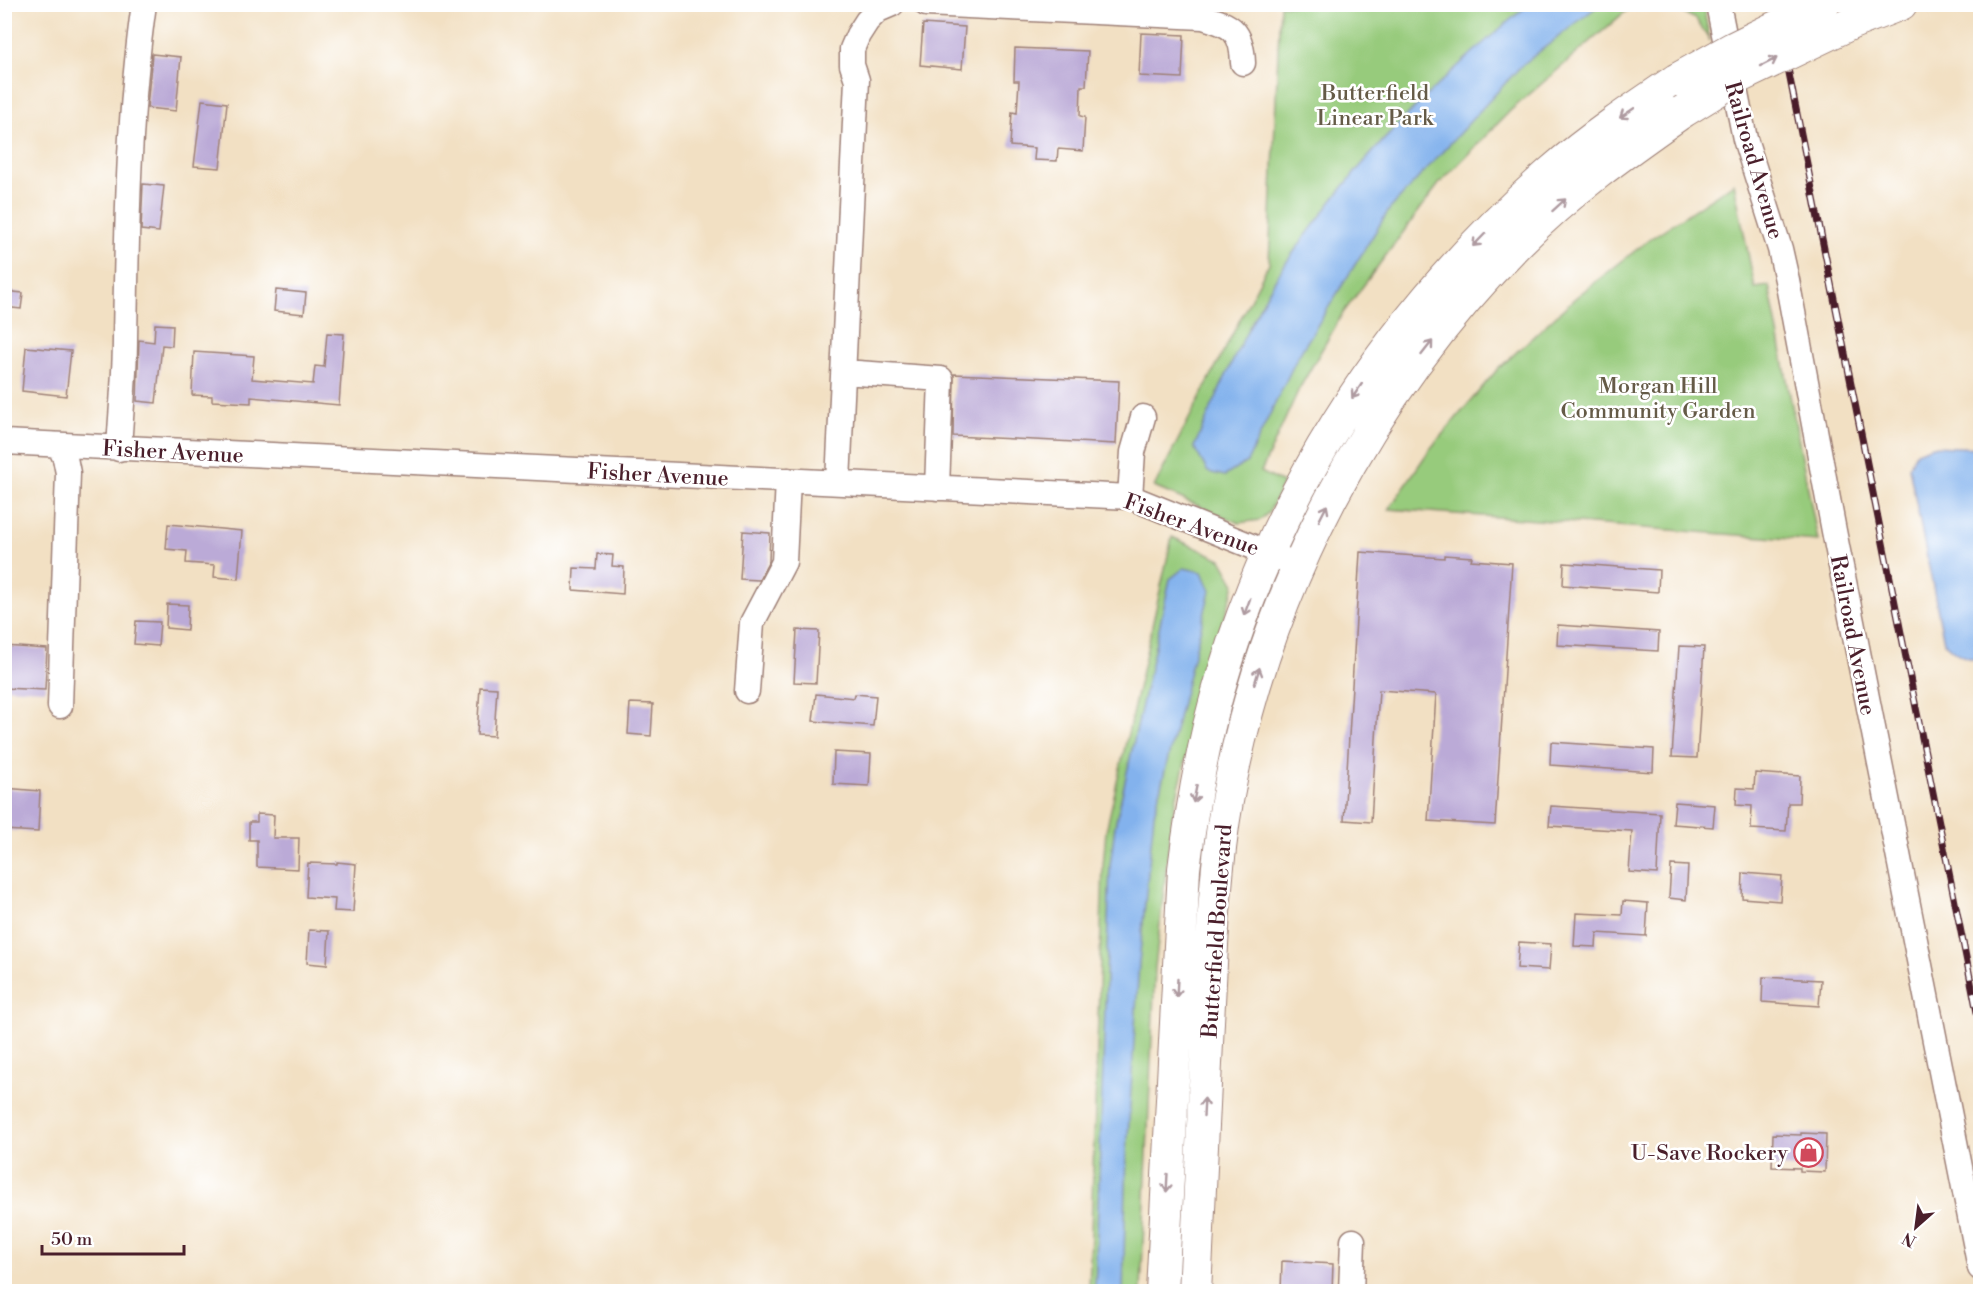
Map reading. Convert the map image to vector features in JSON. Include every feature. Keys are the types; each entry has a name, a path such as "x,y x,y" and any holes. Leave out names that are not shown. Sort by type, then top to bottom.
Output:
{"main road":[{"name":"Butterfield Boulevard","path":"1162,1292 1180,937 1193,800 1209,725 1225,669 1268,552 1295,496 1355,393 1397,334 1449,272 1499,219 1610,125 1676,80 1732,48 1822,4"},
{"name":"Butterfield Boulevard","path":"1195,1292 1216,872 1227,801 1242,733 1271,635 1298,566 1321,516 1353,457 1385,406 1470,294 1520,241 1570,195 1622,154 1682,112 1739,77 1852,23 1901,4"}],"street":[{"path":"119,449 125,339 129,158 144,4"},
{"path":"838,483 857,80 852,65 852,50 867,21 878,10 892,4"},
{"path":"926,4 1203,17 1227,24 1236,32 1243,51 1243,63"},
{"name":"Railroad Avenue","path":"1718,4 1745,139 1780,249 1787,280 1836,542 1980,1268"},
{"path":"844,372 941,379 937,488"},
{"path":"1130,496 1133,452 1143,417"},
{"name":"Fisher Avenue","path":"4,442 1130,496 1298,566"},
{"path":"59,445 68,473 60,706"},
{"path":"747,691 752,623 784,562 788,480"},
{"path":"1351,1292 1353,1241"}],"green space":[{"name":"Butterfield Linear Park","path":"1280,5 1639,5 1626,11 1510,111 1439,184 1343,313 1299,389 1261,472 1283,483 1269,512 1260,520 1239,523 1154,487 1269,263"},
{"path":"1666,5 1703,5 1710,41 1696,19"},
{"name":"Morgan Hill Community Garden","path":"1734,183 1755,288 1769,286 1818,541 1389,509 1430,449 1496,371 1575,298 1650,239"},
{"path":"1172,537 1221,559 1235,584 1206,675 1172,817 1155,968 1141,1291 1089,1292 1106,831"}],"water":[{"path":"1528,5 1599,5 1521,66 1389,210 1297,358 1247,462 1225,476 1208,472 1194,447 1244,338 1286,263 1334,198 1412,110 1468,56"},
{"path":"1932,446 1980,448 1980,660 1960,655 1944,642 1909,467 1916,452"},
{"path":"1184,568 1202,572 1210,591 1154,814 1139,963 1127,1152 1123,1291 1095,1291 1110,866 1115,826 1170,579"}],"building":[{"path":"923,24 965,27 962,69 920,65"},
{"path":"1141,33 1184,35 1182,78 1139,76"},
{"path":"1015,48 1088,51 1086,86 1081,86 1080,116 1085,117 1083,151 1058,149 1057,161 1034,160 1035,148 1010,146 1012,112 1017,113 1019,81 1014,81"},
{"path":"152,54 181,57 176,111 147,108"},
{"path":"202,100 227,103 220,168 194,166"},
{"path":"143,184 164,186 159,232 141,230"},
{"path":"276,290 306,293 304,314 274,311"},
{"path":"4,291 23,293 21,309 4,307"},
{"path":"155,324 173,325 172,346 162,345 156,403 137,401 139,340 154,342"},
{"path":"327,333 344,334 339,405 251,397 251,403 212,401 212,396 192,395 194,352 254,356 252,379 313,384 315,366 324,367"},
{"path":"26,347 71,351 66,396 22,391"},
{"path":"954,374 1119,381 1116,444 953,436"},
{"path":"168,524 242,531 238,579 214,577 215,565 186,563 187,551 166,549"},
{"path":"743,531 770,533 769,561 759,580 740,579"},
{"path":"1360,552 1444,558 1444,555 1472,557 1471,560 1512,563 1495,825 1428,821 1436,694 1379,690 1371,822 1344,820"},
{"path":"597,554 613,555 612,566 624,567 623,594 573,590 574,568 596,569"},
{"path":"1564,563 1659,570 1658,592 1563,585"},
{"path":"167,604 188,605 187,630 166,628"},
{"path":"136,621 160,622 158,646 134,644"},
{"path":"1558,625 1659,632 1658,651 1557,645"},
{"path":"797,630 819,631 816,683 794,682"},
{"path":"4,646 47,649 45,690 4,688"},
{"path":"1679,646 1704,647 1697,758 1672,757"},
{"path":"480,687 497,688 494,736 477,735"},
{"path":"816,694 854,698 855,694 876,696 873,726 813,721"},
{"path":"630,703 653,704 651,736 628,734"},
{"path":"1551,742 1654,749 1653,772 1550,765"},
{"path":"834,752 871,754 869,786 833,784"},
{"path":"1755,773 1800,776 1799,803 1788,803 1786,831 1751,829 1752,806 1736,805 1737,788 1754,789"},
{"path":"4,788 40,791 38,832 4,830"},
{"path":"1675,802 1715,805 1713,827 1673,824"},
{"path":"1551,806 1660,813 1657,874 1629,872 1632,831 1549,826"},
{"path":"257,814 274,815 273,838 299,838 298,869 257,867 257,840 249,840 249,822 257,822"},
{"path":"337,862 356,864 353,912 334,911 335,899 306,897 308,863 337,864"},
{"path":"1671,865 1688,866 1686,900 1669,898"},
{"path":"1743,873 1782,876 1780,901 1742,898"},
{"path":"1623,901 1648,903 1646,936 1597,933 1596,947 1574,946 1576,913 1622,915"},
{"path":"309,930 329,931 327,965 307,963"},
{"path":"1519,942 1551,944 1549,970 1517,968"},
{"path":"1763,977 1821,980 1819,1006 1762,1002"},
{"path":"1801,1133 1826,1134 1825,1172 1772,1167 1773,1134 1801,1135"},
{"path":"1282,1261 1333,1264 1332,1292 1281,1292"}],"railway":[{"path":"1775,4 1980,1027"}],"place":[{"name":"U-Save Rockery","path":"1809,1152"}]}
